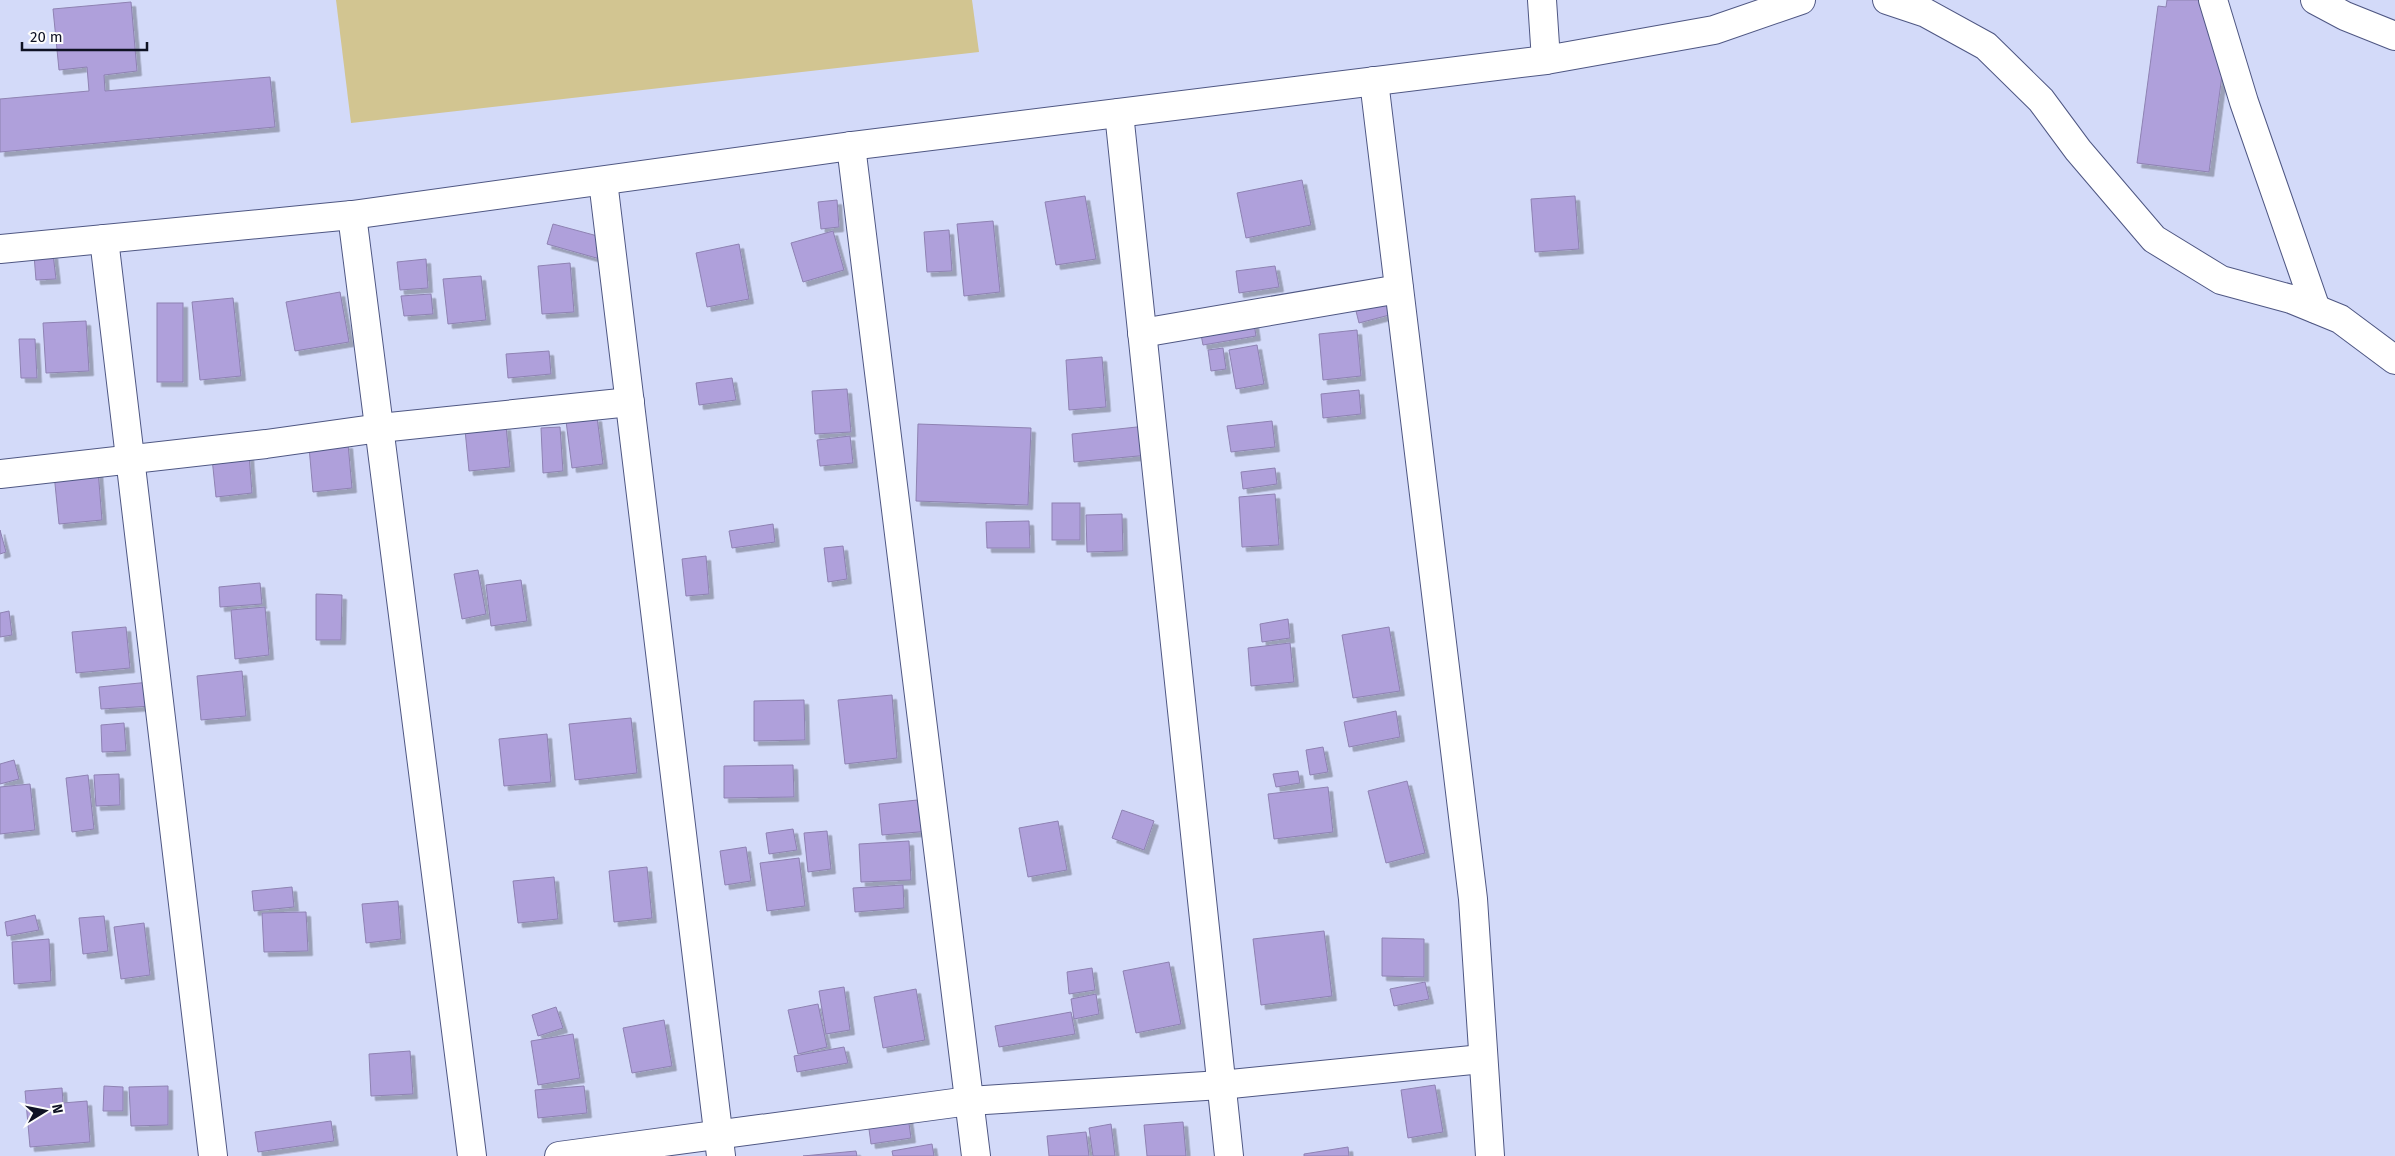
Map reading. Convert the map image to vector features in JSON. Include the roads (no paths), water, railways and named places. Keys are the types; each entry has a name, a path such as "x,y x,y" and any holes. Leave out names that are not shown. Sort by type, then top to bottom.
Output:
{"street":[{"path":"1542,0 1546,60"},
{"path":"0,249 352,215 851,146 1546,60 1714,30 1801,0"},
{"path":"1887,0 1926,13 1986,46 2041,100 2084,156 2154,238 2221,280 2290,299 2340,319 2395,360"},
{"path":"2213,0 2244,102 2316,309"},
{"path":"2315,0 2345,16 2395,36"},
{"path":"1374,81 1473,899 1482,1059 1490,1156"},
{"path":"1119,113 1229,1156"},
{"path":"851,146 976,1156"},
{"path":"603,181 720,1146"},
{"path":"352,215 472,1156"},
{"path":"104,239 213,1156"},
{"path":"1142,333 1399,289"},
{"path":"0,474 266,444 380,428 630,402"},
{"path":"559,1156 720,1146 970,1101 1221,1085 1482,1059"}]}
